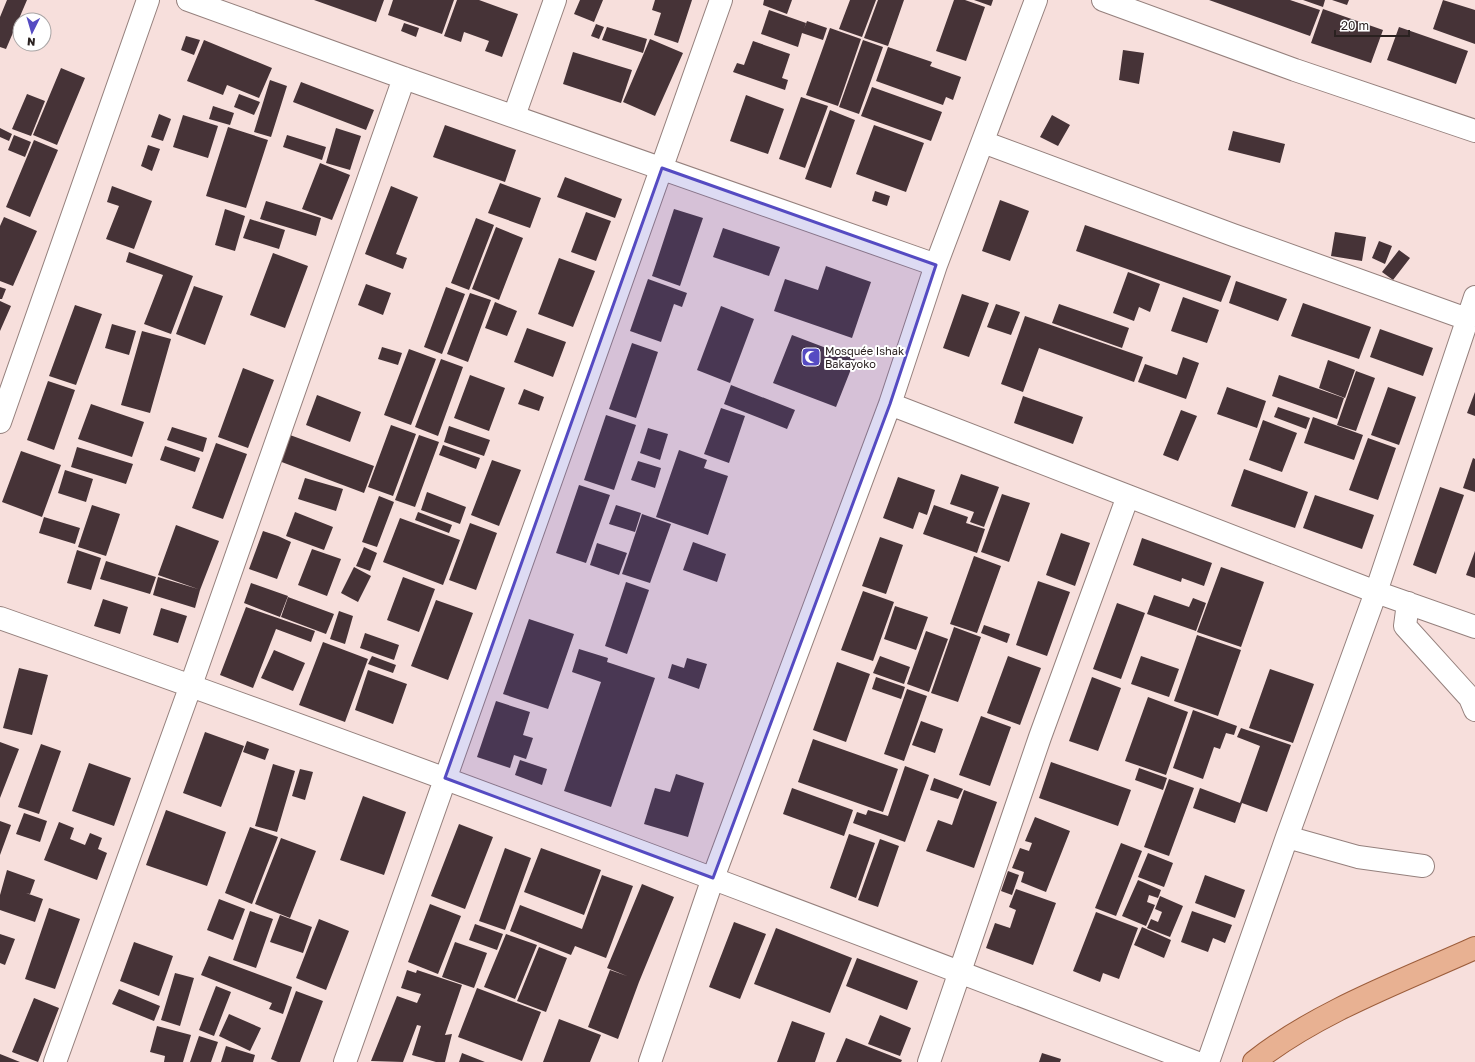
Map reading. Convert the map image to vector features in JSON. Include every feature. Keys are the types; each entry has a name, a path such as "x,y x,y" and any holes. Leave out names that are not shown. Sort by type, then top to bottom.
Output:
{"main road":[{"path":"1254,1062 1299,1030 1361,999 1475,948"}],"street":[{"path":"0,422 148,0"},
{"path":"188,0 404,78 936,265"},
{"path":"514,116 555,0"},
{"path":"345,1062 721,0"},
{"path":"650,1062 713,878 890,404 936,265 1036,0"},
{"path":"1103,0 1295,70 1475,131"},
{"path":"55,1062 191,685 404,78"},
{"path":"983,142 1233,236 1467,319"},
{"path":"1208,1062 1287,837 1376,592 1475,297"},
{"path":"890,404 1376,592 1475,627"},
{"path":"929,1062 1040,737 1128,496"},
{"path":"1408,603 1405,626 1470,698 1475,710"},
{"path":"0,618 191,685 445,778 713,878 1195,1062"},
{"path":"1287,837 1358,857 1423,866"}],"highlighted area":[{"path":"662,168 936,265 890,404 713,878 445,778"}],"building":[{"path":"7,0 27,0 22,12 12,12 12,35 6,49 0,47 0,17"},
{"path":"314,0 384,0 376,22"},
{"path":"393,0 454,0 442,34 388,15"},
{"path":"457,0 479,0 518,14 502,57 485,51 489,41 464,32 461,42 444,36"},
{"path":"580,0 603,0 594,22 574,14"},
{"path":"655,0 692,0 678,43 654,35 661,13 652,10"},
{"path":"764,0 792,0 787,14 763,5"},
{"path":"850,0 876,0 862,37 839,29"},
{"path":"878,0 904,0 888,46 864,38"},
{"path":"954,0 965,0 985,7 966,61 936,51"},
{"path":"974,0 993,0 991,6"},
{"path":"1209,0 1290,0 1320,10 1310,36"},
{"path":"1303,0 1325,0 1323,7"},
{"path":"1332,0 1349,0 1347,5"},
{"path":"1443,0 1475,10 1475,44 1433,29"},
{"path":"1323,9 1383,30 1371,63 1311,43"},
{"path":"769,10 806,23 804,29 807,21 827,28 823,40 802,33 798,47 761,34"},
{"path":"404,23 419,28 416,37 401,31"},
{"path":"596,24 604,27 599,39 591,36"},
{"path":"607,27 647,39 643,53 602,40"},
{"path":"1399,27 1468,51 1456,84 1387,60"},
{"path":"830,28 861,39 838,106 806,95"},
{"path":"186,36 200,40 194,55 181,50"},
{"path":"650,39 683,53 655,116 623,102"},
{"path":"204,40 272,68 259,98 227,85 223,95 187,81"},
{"path":"863,40 883,47 859,114 839,107"},
{"path":"753,41 790,54 782,78 788,80 785,90 733,72 737,63 744,65"},
{"path":"888,47 932,62 930,66 961,77 953,100 946,97 943,105 876,81"},
{"path":"1123,50 1144,53 1139,84 1119,80"},
{"path":"573,52 632,70 621,103 563,84"},
{"path":"61,68 85,78 57,145 33,135"},
{"path":"270,80 287,86 271,137 254,132"},
{"path":"301,82 374,110 366,130 293,102"},
{"path":"872,87 942,112 931,141 861,116"},
{"path":"27,94 45,101 31,136 12,129"},
{"path":"239,94 260,102 254,115 234,107"},
{"path":"746,95 784,109 768,154 730,141"},
{"path":"801,97 828,106 805,168 779,159"},
{"path":"213,106 234,113 230,125 209,119"},
{"path":"830,110 855,120 831,188 805,179"},
{"path":"159,114 171,119 163,141 151,137"},
{"path":"183,115 218,126 208,158 173,147"},
{"path":"1052,115 1070,125 1058,146 1040,137"},
{"path":"445,125 516,150 505,182 433,157"},
{"path":"874,125 924,143 906,192 856,174"},
{"path":"228,127 268,140 246,208 206,196"},
{"path":"0,128 12,134 9,141 0,137"},
{"path":"336,128 361,136 350,170 326,163"},
{"path":"1233,131 1285,144 1280,163 1228,150"},
{"path":"14,135 31,142 25,157 8,150"},
{"path":"287,135 326,147 322,160 283,147"},
{"path":"34,140 58,150 30,217 6,207"},
{"path":"148,145 160,149 152,171 141,166"},
{"path":"320,163 350,175 332,220 302,209"},
{"path":"565,177 622,199 615,218 557,197"},
{"path":"500,183 541,198 530,228 488,213"},
{"path":"112,186 152,201 134,249 106,239 119,206 107,202"},
{"path":"391,186 418,197 396,254 407,258 403,269 365,254"},
{"path":"875,191 890,196 887,206 872,201"},
{"path":"1000,200 1029,211 1010,261 982,251"},
{"path":"266,201 321,218 316,236 260,219"},
{"path":"225,209 245,216 235,251 215,245"},
{"path":"674,209 703,218 680,286 652,276"},
{"path":"586,212 611,221 596,261 571,252"},
{"path":"4,217 37,231 13,286 0,281 0,226"},
{"path":"476,218 494,225 469,290 451,283"},
{"path":"250,219 285,230 279,249 243,238"},
{"path":"1085,225 1231,276 1221,302 1076,251"},
{"path":"496,227 523,238 499,300 472,289"},
{"path":"723,228 780,247 769,276 713,257"},
{"path":"1335,232 1366,237 1362,261 1331,256"},
{"path":"1379,241 1392,246 1385,264 1372,258"},
{"path":"1399,250 1410,258 1393,280 1382,272"},
{"path":"129,252 193,276 171,334 144,324 163,275 126,262"},
{"path":"273,253 308,266 285,328 250,315"},
{"path":"559,258 595,271 573,327 538,314"},
{"path":"826,266 871,282 852,338 774,311 785,279 818,290"},
{"path":"1128,272 1160,284 1150,312 1139,307 1134,321 1113,313"},
{"path":"648,279 687,293 682,307 674,304 661,342 630,331"},
{"path":"1236,281 1287,299 1278,321 1229,303"},
{"path":"366,284 391,293 383,315 358,305"},
{"path":"194,286 223,296 205,345 176,334"},
{"path":"0,287 6,289 2,299 0,299"},
{"path":"446,287 465,294 442,354 424,347"},
{"path":"470,293 491,300 468,362 447,354"},
{"path":"962,294 989,303 969,357 943,348"},
{"path":"1183,297 1219,310 1207,343 1171,331"},
{"path":"0,301 11,306 0,331"},
{"path":"495,302 517,311 507,336 485,328"},
{"path":"1303,303 1371,327 1359,359 1291,336"},
{"path":"996,304 1020,312 1011,335 987,327"},
{"path":"1059,304 1129,328 1122,348 1052,323"},
{"path":"75,305 102,314 76,385 49,376"},
{"path":"721,306 754,319 730,383 697,370"},
{"path":"1025,316 1143,357 1134,382 1039,348 1023,392 1001,384"},
{"path":"112,324 136,331 129,355 105,348"},
{"path":"527,328 566,342 553,377 514,362"},
{"path":"1380,329 1433,348 1423,376 1370,357"},
{"path":"142,331 171,339 150,413 121,405"},
{"path":"792,335 855,359 836,407 773,383"},
{"path":"632,343 658,352 636,418 609,409"},
{"path":"382,347 402,353 398,365 378,359"},
{"path":"409,349 436,359 411,425 384,415"},
{"path":"1183,357 1199,363 1186,399 1138,382 1145,364 1177,375"},
{"path":"441,359 463,367 438,436 415,427"},
{"path":"1328,360 1355,370 1345,398 1319,388"},
{"path":"243,368 274,380 248,448 218,437"},
{"path":"1356,371 1375,378 1356,431 1337,425"},
{"path":"470,375 505,388 489,431 454,418"},
{"path":"1279,375 1344,398 1337,419 1272,396"},
{"path":"48,381 75,390 54,450 27,440"},
{"path":"731,385 795,410 787,429 724,404"},
{"path":"1227,387 1266,401 1257,428 1217,414"},
{"path":"1388,387 1416,397 1399,445 1371,435"},
{"path":"524,389 544,397 539,411 518,404"},
{"path":"1475,392 1475,416 1467,413"},
{"path":"317,395 361,412 350,442 306,425"},
{"path":"1023,396 1083,417 1073,444 1014,423"},
{"path":"91,404 144,422 132,457 78,439"},
{"path":"1278,407 1310,418 1306,429 1274,417"},
{"path":"721,408 745,416 729,463 704,454"},
{"path":"1181,410 1197,416 1178,461 1163,455"},
{"path":"606,415 636,425 614,490 584,480"},
{"path":"1313,417 1363,435 1354,460 1304,443"},
{"path":"1263,420 1297,433 1282,472 1249,460"},
{"path":"391,425 416,434 393,496 368,487"},
{"path":"449,426 490,440 484,456 444,442"},
{"path":"172,427 207,438 203,452 167,440"},
{"path":"648,428 668,434 660,460 640,453"},
{"path":"290,435 374,466 364,493 279,461"},
{"path":"419,435 439,442 415,507 395,500"},
{"path":"1368,438 1396,448 1378,500 1349,490"},
{"path":"216,443 247,454 223,519 192,508"},
{"path":"443,445 480,458 476,469 439,455"},
{"path":"165,446 200,458 195,472 160,460"},
{"path":"77,447 133,464 126,484 71,467"},
{"path":"679,450 707,460 704,468 728,476 708,535 656,517"},
{"path":"21,451 61,465 42,517 2,502"},
{"path":"1473,458 1475,459 1475,492 1463,488"},
{"path":"492,460 521,470 499,526 471,515"},
{"path":"638,461 661,468 655,488 631,480"},
{"path":"1244,469 1308,492 1295,528 1231,506"},
{"path":"65,470 93,479 86,502 58,493"},
{"path":"961,474 999,487 984,527 970,522 974,512 950,504"},
{"path":"898,477 935,490 927,515 919,512 913,529 883,518"},
{"path":"305,478 343,489 336,511 298,499"},
{"path":"579,485 610,495 586,563 556,553"},
{"path":"1440,487 1464,495 1436,574 1413,565"},
{"path":"427,492 466,507 460,524 421,510"},
{"path":"1002,494 1030,503 1009,562 981,552"},
{"path":"1315,495 1374,515 1362,549 1303,528"},
{"path":"379,496 394,502 377,547 362,542"},
{"path":"92,505 120,514 106,556 78,547"},
{"path":"616,505 641,513 635,532 609,524"},
{"path":"934,505 968,517 966,523 985,529 977,553 923,534"},
{"path":"295,512 333,527 324,550 286,536"},
{"path":"418,512 452,525 449,533 415,520"},
{"path":"642,514 671,524 650,583 622,574"},
{"path":"44,517 80,528 75,544 39,533"},
{"path":"400,518 460,540 443,585 383,562"},
{"path":"470,523 497,533 476,590 449,580"},
{"path":"176,525 219,541 200,590 195,608 153,595 158,577 198,589 158,575"},
{"path":"263,531 291,542 277,579 249,569"},
{"path":"1061,533 1090,543 1075,586 1046,575"},
{"path":"880,537 903,545 886,594 862,586"},
{"path":"1142,538 1212,563 1204,586 1182,578 1181,582 1133,565"},
{"path":"693,542 726,554 717,582 683,570"},
{"path":"597,543 627,553 619,575 590,565"},
{"path":"364,547 377,553 370,571 356,566"},
{"path":"312,549 341,559 327,596 298,585"},
{"path":"77,550 101,558 91,590 67,583"},
{"path":"1475,551 1475,578 1466,575"},
{"path":"974,556 1001,566 977,633 950,624"},
{"path":"106,561 156,577 150,594 100,579"},
{"path":"354,567 371,576 358,602 341,593"},
{"path":"1221,567 1264,582 1241,647 1197,632"},
{"path":"403,577 435,589 419,632 387,620"},
{"path":"1038,581 1070,592 1047,656 1016,645"},
{"path":"626,582 649,590 627,654 605,646"},
{"path":"251,583 288,596 280,617 244,603"},
{"path":"863,591 894,602 873,661 841,650"},
{"path":"1154,595 1189,607 1193,598 1206,603 1196,631 1147,614"},
{"path":"288,597 334,614 326,634 281,617"},
{"path":"103,599 128,607 120,634 94,626"},
{"path":"436,600 473,613 448,680 411,666"},
{"path":"1117,603 1145,613 1121,679 1093,669"},
{"path":"895,606 928,617 916,650 884,639"},
{"path":"246,607 315,631 311,642 276,629 253,688 220,675"},
{"path":"161,608 187,616 178,643 153,635"},
{"path":"339,611 353,616 345,644 330,639"},
{"path":"529,619 574,634 548,709 503,694"},
{"path":"984,625 1010,634 1007,643 981,633"},
{"path":"954,627 981,637 958,702 931,693"},
{"path":"926,631 948,639 929,692 907,684"},
{"path":"365,633 399,645 394,660 360,648"},
{"path":"1197,635 1241,650 1218,716 1174,701"},
{"path":"323,642 368,659 345,722 299,705"},
{"path":"579,649 608,658 607,662 655,678 611,807 564,791 601,682 572,672"},
{"path":"274,650 305,663 293,691 261,678"},
{"path":"372,656 396,665 393,673 368,664"},
{"path":"880,656 910,667 904,684 873,673"},
{"path":"1008,656 1041,668 1020,725 987,713"},
{"path":"1141,656 1179,669 1169,697 1131,684"},
{"path":"687,658 707,664 699,689 668,678 672,664 684,668"},
{"path":"837,662 870,674 846,742 813,730"},
{"path":"19,668 48,675 32,735 3,728"},
{"path":"1270,669 1314,684 1293,743 1249,728"},
{"path":"368,670 407,684 393,724 355,710"},
{"path":"876,677 905,687 901,699 872,689"},
{"path":"1092,677 1121,688 1098,751 1069,741"},
{"path":"907,689 927,696 904,761 884,754"},
{"path":"1148,697 1188,712 1166,775 1125,761"},
{"path":"496,701 530,712 523,735 533,738 526,759 514,755 510,768 477,757"},
{"path":"1193,710 1237,726 1234,735 1226,733 1220,749 1214,747 1203,779 1173,768"},
{"path":"981,716 1011,727 990,786 959,775"},
{"path":"921,721 943,729 935,753 912,745"},
{"path":"1241,728 1291,745 1267,812 1242,803 1235,823 1193,808 1200,788 1240,803 1260,746 1237,737"},
{"path":"205,732 244,746 221,807 183,793"},
{"path":"813,739 898,769 883,812 798,782"},
{"path":"247,741 269,749 265,760 243,752"},
{"path":"0,742 19,749 0,798"},
{"path":"41,744 61,751 39,814 18,807"},
{"path":"520,760 547,769 542,785 515,775"},
{"path":"1051,762 1131,790 1118,826 1039,798"},
{"path":"89,763 131,778 114,826 72,811"},
{"path":"273,764 295,771 277,832 255,826"},
{"path":"905,766 929,775 905,842 853,823 857,812 866,815 868,810 888,816"},
{"path":"1139,768 1167,778 1163,790 1135,780"},
{"path":"300,769 313,772 305,800 292,796"},
{"path":"676,774 704,783 688,837 644,824 655,788 670,792"},
{"path":"934,778 963,789 958,799 930,790"},
{"path":"1169,779 1194,788 1169,856 1144,847"},
{"path":"792,788 853,810 844,836 783,814"},
{"path":"964,790 997,802 974,868 926,851 938,820 952,825"},
{"path":"363,796 406,812 384,875 340,860"},
{"path":"166,810 226,832 207,886 146,865"},
{"path":"24,813 47,821 40,842 16,834"},
{"path":"1035,817 1070,831 1046,892 1021,882 1024,872 1012,868 1020,848 1029,851 1032,843 1025,841"},
{"path":"0,821 11,825 0,855"},
{"path":"59,822 74,828 70,839 85,845 90,833 102,838 98,849 107,853 97,880 44,860"},
{"path":"459,824 493,837 465,909 431,896"},
{"path":"250,827 278,837 252,904 225,893"},
{"path":"849,834 875,843 856,898 830,888"},
{"path":"281,838 316,851 290,918 255,904"},
{"path":"880,839 899,846 878,907 858,900"},
{"path":"1121,843 1142,851 1116,916 1095,908"},
{"path":"505,848 531,858 505,930 479,921"},
{"path":"541,848 601,870 584,915 524,892"},
{"path":"1148,853 1173,863 1164,887 1138,877"},
{"path":"7,870 35,880 30,894 26,893 43,899 35,922 0,910 0,895"},
{"path":"1008,871 1019,875 1012,895 1001,891"},
{"path":"602,875 633,886 606,958 575,946 571,955 510,931 520,905 582,929"},
{"path":"1205,875 1245,890 1235,918 1195,903"},
{"path":"1138,880 1161,890 1158,898 1149,895 1147,902 1155,905 1146,926 1122,916"},
{"path":"642,884 674,897 639,982 618,1039 588,1027 610,970 627,976 607,968"},
{"path":"1016,889 1056,903 1033,965 986,948 995,923 1010,928 1016,910 1009,907"},
{"path":"1160,896 1183,906 1170,937 1147,928 1151,919 1158,922 1162,912 1155,909"},
{"path":"219,899 245,909 233,940 207,930"},
{"path":"430,904 461,916 438,974 408,962"},
{"path":"49,908 80,919 55,989 25,979"},
{"path":"250,911 273,919 256,968 233,960"},
{"path":"1192,911 1232,925 1225,943 1213,938 1208,952 1181,942"},
{"path":"1096,912 1138,928 1119,979 1103,973 1100,982 1073,971"},
{"path":"280,915 312,927 303,953 270,942"},
{"path":"319,919 349,931 326,990 296,978"},
{"path":"734,922 766,934 740,999 709,987"},
{"path":"475,924 503,934 497,950 469,940"},
{"path":"1142,927 1171,940 1164,958 1134,945"},
{"path":"776,928 852,958 830,1013 754,984"},
{"path":"0,934 15,939 5,965 0,963"},
{"path":"506,934 537,945 515,999 484,987"},
{"path":"134,942 173,956 159,996 120,981"},
{"path":"455,942 487,953 474,988 442,977"},
{"path":"539,947 567,958 546,1012 517,1001"},
{"path":"209,956 292,987 283,1014 269,1009 272,1003 201,975"},
{"path":"857,958 918,981 907,1010 846,986"},
{"path":"407,970 416,973 417,970 462,985 445,1035 452,1034 445,1062 436,1062 412,1055 421,1026 417,1025 403,1062 371,1061 397,996 417,1003 421,994 401,988"},
{"path":"175,973 194,978 180,1026 161,1020"},
{"path":"216,986 231,992 214,1036 199,1030"},
{"path":"477,988 541,1012 522,1061 458,1037"},
{"path":"119,989 160,1006 154,1021 112,1004"},
{"path":"296,991 323,1001 300,1062 278,1062 271,1059"},
{"path":"34,998 59,1008 38,1062 12,1052"},
{"path":"229,1014 261,1028 250,1051 219,1036"},
{"path":"880,1015 911,1028 900,1056 868,1044"},
{"path":"559,1019 601,1035 590,1062 543,1062"},
{"path":"792,1021 825,1033 815,1062 777,1062"},
{"path":"157,1026 191,1035 183,1062 164,1062 165,1056 150,1052"},
{"path":"199,1036 218,1042 211,1062 190,1062"},
{"path":"846,1038 902,1060 901,1062 836,1062"},
{"path":"226,1046 255,1055 253,1062 221,1062"},
{"path":"462,1053 485,1062 459,1062"},
{"path":"1042,1053 1061,1059 1060,1062 1039,1062"},
{"path":"0,1054 20,1062 0,1062"}],"place":[{"name":"Mosquée Ishak Bakayoko","path":"811,357"}]}
